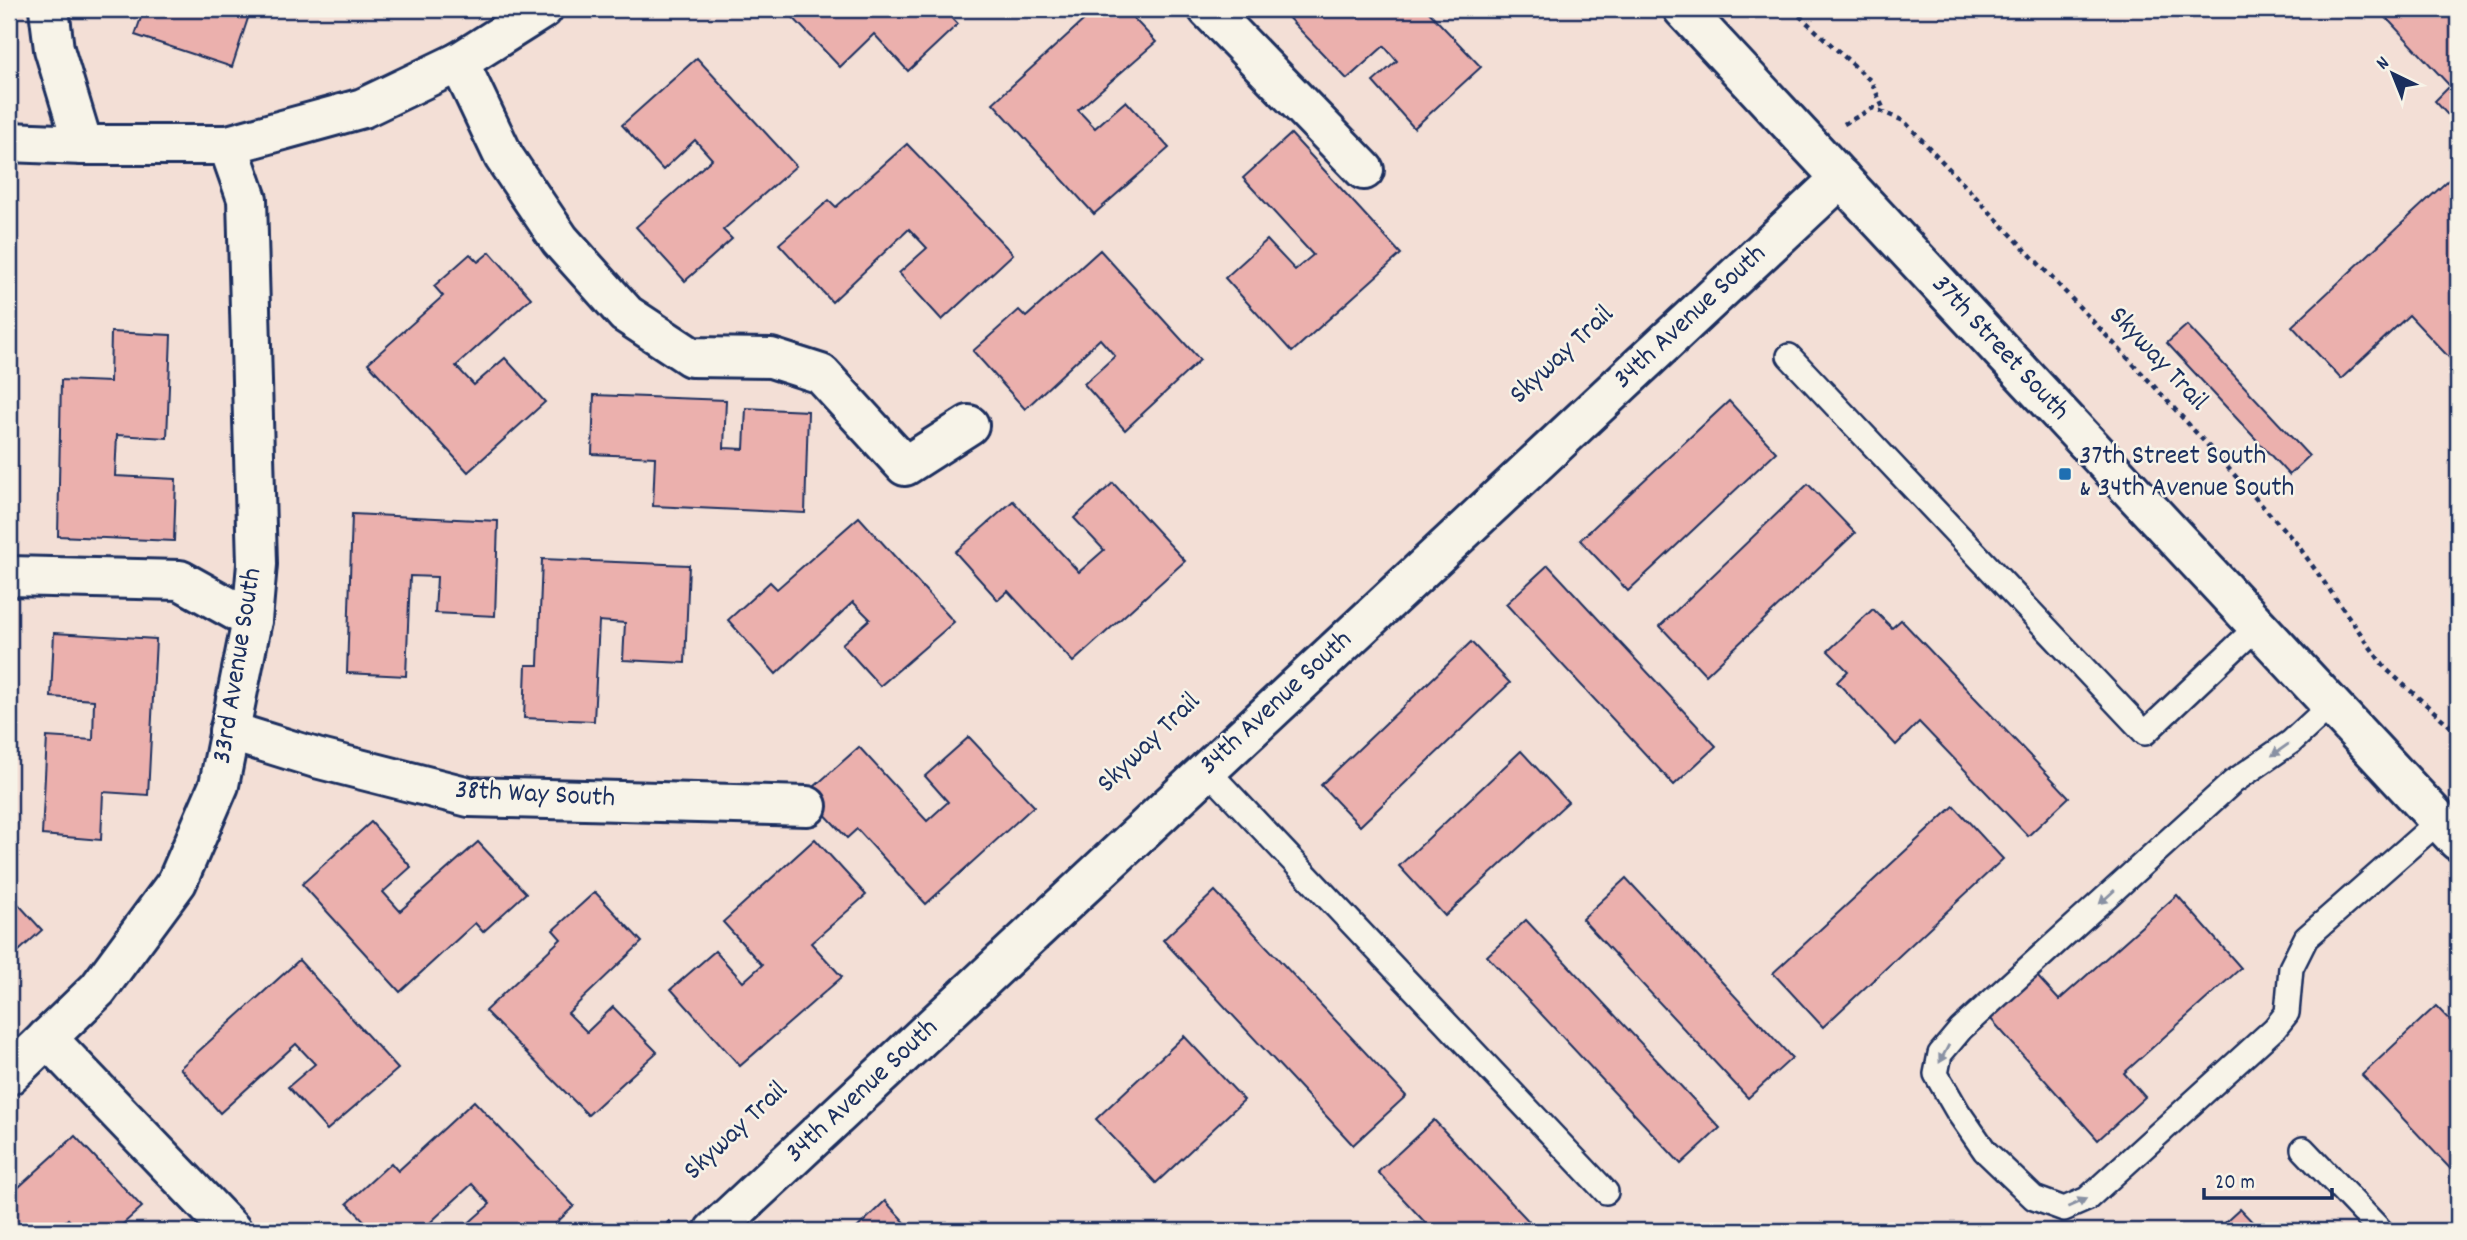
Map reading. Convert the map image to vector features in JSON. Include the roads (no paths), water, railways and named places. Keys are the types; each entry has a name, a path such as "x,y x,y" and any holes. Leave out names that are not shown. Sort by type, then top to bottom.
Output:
{"street":[{"path":"49,9 54,50 83,145"},
{"path":"9,142 228,145 363,108 459,62 543,9"},
{"path":"1208,9 1364,170"},
{"name":"37th Street South","path":"1684,9 2449,831"},
{"path":"459,62 504,158 560,240 626,314 691,357 771,358 821,374 905,466 969,425"},
{"name":"33rd Avenue South","path":"9,1075 98,989 177,882 219,785 252,620 257,564 247,199 228,145"},
{"name":"34th Avenue South","path":"714,1231 1841,178"},
{"path":"9,576 180,580 252,620"},
{"name":"38th Way South","path":"229,731 316,758 469,797 807,806"},
{"path":"47,1038 221,1228"}],"lane":[{"path":"1789,356 2145,733 2258,626"},
{"path":"2331,705 2291,742 2233,782 1961,1029 1940,1054 1936,1074 1985,1151 2034,1198 2064,1209 2087,1199 2276,1028 2287,1013 2291,968 2306,938 2449,831"},
{"path":"1206,770 1606,1192"},
{"path":"2303,1149 2381,1231"}],"place":[{"name":"37th Street South & 34th Avenue South","path":"2065,474"}]}
